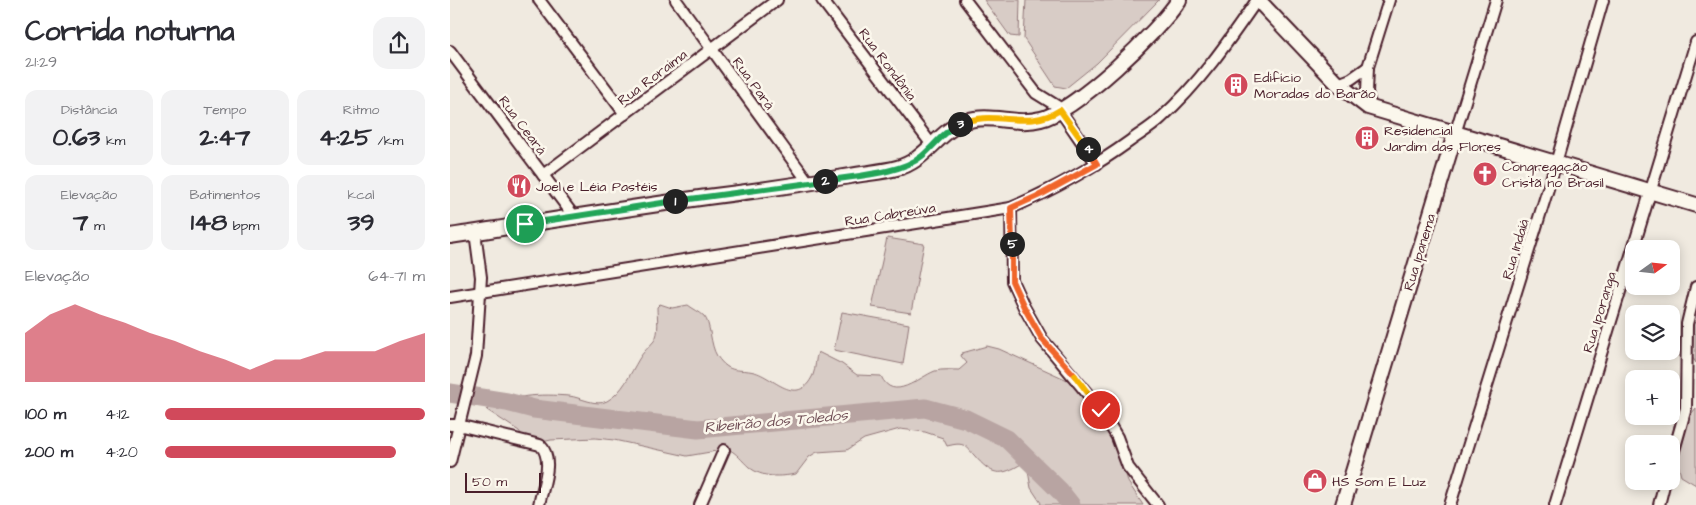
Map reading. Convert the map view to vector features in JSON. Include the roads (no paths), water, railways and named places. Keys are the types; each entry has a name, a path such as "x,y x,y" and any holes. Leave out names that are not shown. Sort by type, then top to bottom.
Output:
{"street":[{"path":"540,0 625,114"},
{"name":"Rua Pará","path":"676,0 809,183"},
{"name":"Rua Roraima","path":"543,175 777,0"},
{"name":"Rua Rondônia","path":"822,0 932,145"},
{"path":"965,0 1036,93 1060,110 1097,164"},
{"path":"451,234 475,232 573,215 809,183 898,168 922,156 952,128 966,121 984,118 1033,121 1050,117 1113,71 1179,0"},
{"path":"1258,0 1338,84 1356,99 1371,108 1696,205"},
{"name":"Rua Cabreúva","path":"450,297 1011,208 1042,194 1097,164 1160,120 1189,91 1226,46 1258,0"},
{"path":"1371,108 1367,92 1368,67 1389,0"},
{"name":"Rua Ipanema","path":"1343,505 1496,0"},
{"name":"Rua Indaiá","path":"1450,505 1556,163 1603,0"},
{"name":"Rua Iporanga","path":"1555,505 1696,42"},
{"name":"Rua Ceará","path":"450,51 573,215"},
{"path":"1338,84 1351,79 1368,67"},
{"path":"1011,208 1012,281 1024,307 1042,339 1101,410 1117,437 1128,467 1158,505"},
{"path":"450,462 454,425 463,410 472,380 481,293 480,262 475,232"},
{"path":"1678,435 1686,408 1687,324 1696,287"},
{"path":"454,425 532,441 544,449 547,465 539,505"},
{"path":"700,505 724,450"},
{"path":"1659,505 1663,490"}],"waterway":[{"name":"Ribeirão dos Toledos","path":"450,393 507,402 534,409 698,429 925,408 966,419 1007,439 1060,491 1071,505"}],"place":[{"name":"Edifício Moradas do Barão","path":"1236,85"},
{"name":"Residencial Jardim das Flores","path":"1367,138"},
{"name":"Congregação Cristã no Brasil","path":"1485,174"},
{"name":"Joel e Léia Pastéis","path":"519,186"},
{"name":"HS Som E Luz","path":"1315,481"}]}
